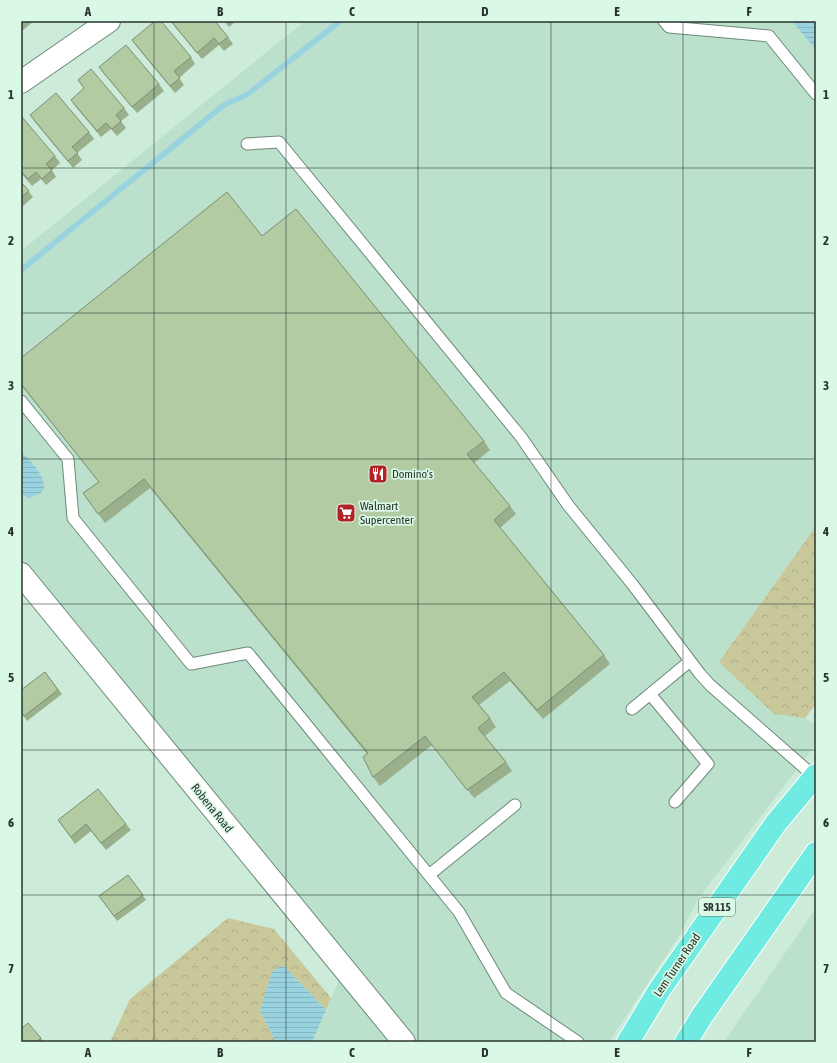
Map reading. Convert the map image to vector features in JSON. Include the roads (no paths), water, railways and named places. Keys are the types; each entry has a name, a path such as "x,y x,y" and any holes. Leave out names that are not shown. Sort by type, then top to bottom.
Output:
{"main road":[{"name":"Lem Turner Road","path":"628,1042 660,989 776,823 815,777"},
{"path":"686,1042 702,1016 816,853"}],"street":[{"path":"21,82 110,21"},
{"name":"Robena Road","path":"21,574 404,1042"}],"lane":[{"path":"664,21 669,27 769,36 816,94"},
{"path":"247,144 280,142 521,437 568,505 710,685 815,777"},
{"path":"21,401 68,459 73,518 191,664 248,653 459,912 506,993 578,1042"},
{"path":"632,709 690,661"},
{"path":"650,694 708,764 676,802"},
{"path":"428,875 514,805"}],"water":[{"path":"792,21 816,21 816,50"},
{"path":"21,451 39,472 42,477 44,488 41,493 29,498 21,494"},
{"path":"283,965 326,1010 312,1042 276,1042 260,1011 272,972"}],"waterway":[{"path":"21,270 224,105 248,94 340,21"}],"place":[{"name":"Domino's","path":"378,474"},
{"name":"Walmart Supercenter","path":"346,513"}]}
